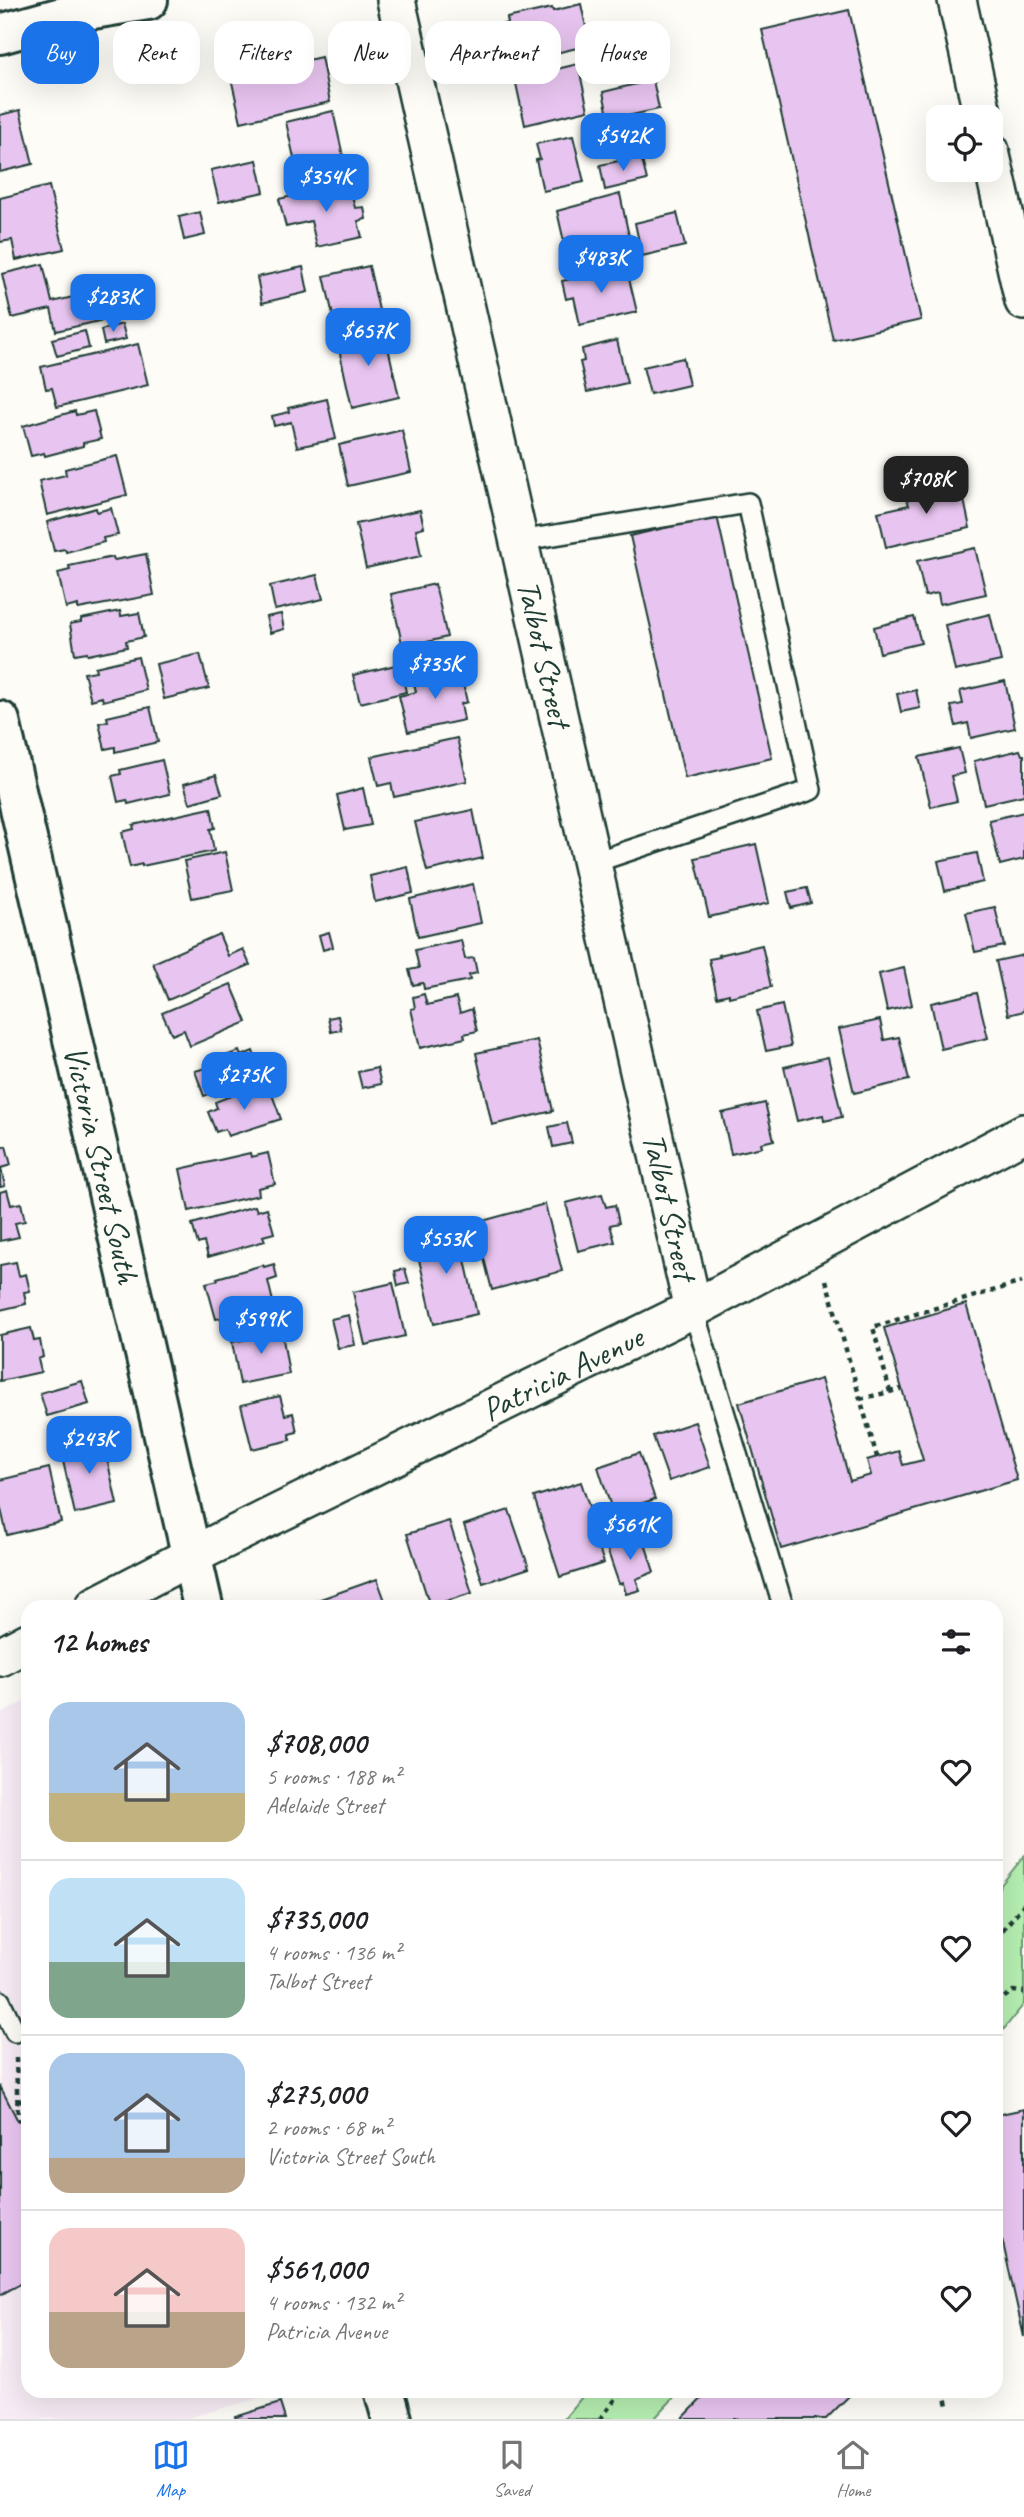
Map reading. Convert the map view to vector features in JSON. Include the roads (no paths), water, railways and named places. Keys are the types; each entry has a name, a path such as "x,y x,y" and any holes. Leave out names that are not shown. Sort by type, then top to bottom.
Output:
{"main road":[{"path":"0,34 88,10 148,0"},
{"name":"Victoria Street South","path":"0,721 202,1600"}],"street":[{"name":"Talbot Street","path":"396,0 693,1308"},
{"path":"957,0 980,105"},
{"path":"997,182 1024,301"},
{"name":"Patricia Avenue","path":"107,1600 693,1308 1024,1133"},
{"path":"0,1657 21,1646"}],"lane":[{"path":"519,541 748,503 751,516 811,790 592,863"},
{"path":"693,1308 781,1600"},
{"path":"0,2001 16,2032"}]}
